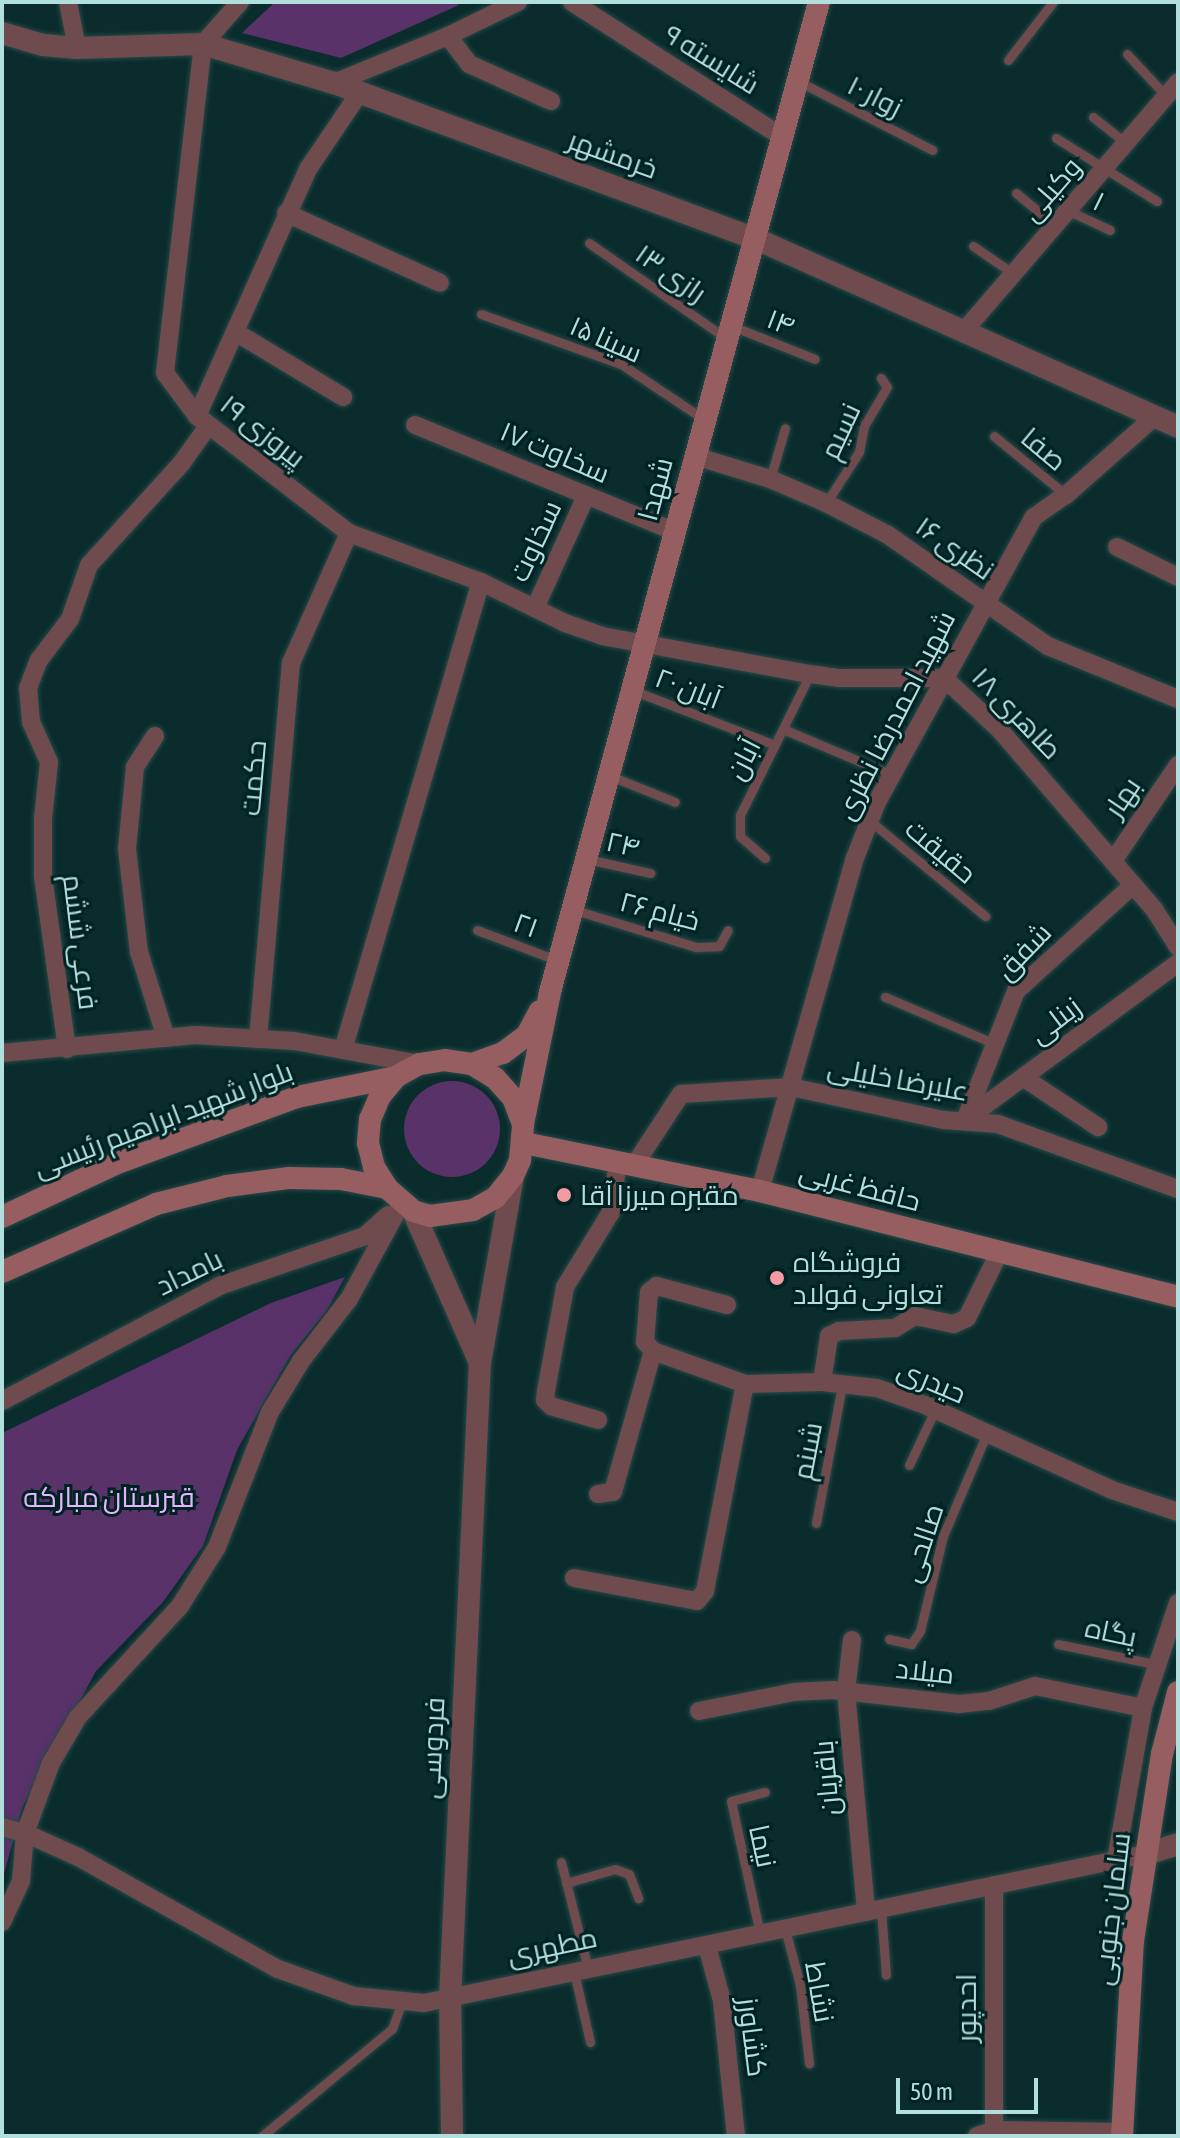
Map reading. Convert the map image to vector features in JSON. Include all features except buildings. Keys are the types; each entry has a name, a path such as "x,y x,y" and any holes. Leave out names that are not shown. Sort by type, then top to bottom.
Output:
{"main road":[{"name":"شهدا","path":"550,992 819,2"},
{"path":"472,1064 503,1053 527,1035 550,992"},
{"path":"2,1272 156,1204 227,1186 315,1178 341,1179 400,1200 430,1216 473,1210 496,1197 513,1176 550,992"},
{"path":"400,1200 374,1167 368,1143 370,1119 380,1096 396,1077 419,1064 445,1060 472,1064 495,1078 513,1098 523,1134"},
{"name":"بلوار شهید ابراهیم رئیسی","path":"2,1217 115,1164 297,1097 396,1077"},
{"name":"حافظ غربی","path":"523,1134 1178,1297"},
{"name":"سلمان جنوبی","path":"1122,2134 1133,1941 1162,1754 1178,1692"}],"street":[{"path":"68,2 77,48"},
{"path":"203,44 240,2"},
{"path":"334,83 448,36 518,2"},
{"name":"شایسته ۹","path":"572,2 781,136"},
{"name":"خرمشهر","path":"2,33 43,45 77,48 203,44 334,83 754,238 1170,420"},
{"path":"448,36 469,64 551,101"},
{"name":"پیروزی ۱۹","path":"203,44 165,373 203,421 349,533 481,582 602,636 645,643"},
{"name":"وکیلی","path":"964,331 1172,89"},
{"name":"فرعی ششم","path":"67,1049 43,877 43,819 49,762 31,722 28,688 39,660 70,619 89,565 181,464 203,421 286,213 308,169 360,92"},
{"path":"286,213 440,283"},
{"path":"237,333 343,397"},
{"name":"شهید احمدرضا نظری","path":"760,1191 855,858 869,820 892,775 1034,517 1170,420"},
{"name":"سخاوت ۱۷","path":"415,425 674,531"},
{"name":"نظری ۱۶","path":"695,456 770,479 826,503 888,535 1048,646 1178,699"},
{"name":"سخاوت","path":"535,608 586,496"},
{"name":"حکمت","path":"258,1039 291,663 349,533"},
{"path":"1117,547 1178,577"},
{"path":"343,1050 481,582"},
{"name":"طاهری ۱۸","path":"645,643 838,678 944,678 999,729 1133,885 1178,947"},
{"path":"155,736 135,767 127,849 139,952 166,1038"},
{"name":"بهار","path":"1113,861 1178,765"},
{"name":"شفق","path":"965,1120 1016,991 1133,885"},
{"name":"زینلی","path":"965,1120 1178,963"},
{"path":"2,1053 195,1035 294,1041 419,1064"},
{"path":"1024,1078 1098,1127"},
{"name":"علیرضا خلیلی","path":"626,1162 681,1094 791,1087 913,1115 998,1124 1178,1189"},
{"path":"598,1420 551,1406 545,1400 565,1287 611,1212 626,1162"},
{"name":"فردوسی","path":"452,2136 450,1998 480,1363 513,1176"},
{"path":"400,1200 480,1363"},
{"path":"2,1922 21,1881 25,1833 51,1763 78,1717 180,1606 217,1547 270,1412 301,1361 349,1299 400,1200"},
{"name":"بامداد","path":"2,1401 219,1286 365,1236 400,1200"},
{"path":"822,1382 829,1336 839,1331 895,1328 915,1316 954,1324 967,1318 999,1253"},
{"path":"598,1494 613,1492 653,1351 643,1335 649,1292 657,1286 727,1305"},
{"name":"حیدری","path":"653,1351 745,1384 822,1382 877,1388 935,1410 1112,1490 1178,1512"},
{"path":"574,1578 697,1601 705,1591 745,1384"},
{"path":"1116,1860 1143,1708 1155,1664 1178,1603"},
{"name":"باقریان","path":"852,1640 846,1691 873,1910"},
{"name":"میلاد","path":"699,1711 794,1692 846,1691 959,1704 989,1701 1035,1686 1143,1708"},
{"name":"مطهری","path":"2,1827 25,1833 80,1858 278,1969 354,1996 424,2003 1146,1854 1178,1844"},
{"name":"مطهری","path":"1146,1854 1178,1859"},
{"name":"احدپور","path":"985,2133 994,1885"},
{"name":"کشاورز","path":"707,1946 722,2001 736,2136"},
{"path":"985,2133 1122,2134"}],"lane":[{"path":"1008,60 1053,2"},
{"path":"1127,54 1172,89"},
{"name":"زوار ۱۰","path":"798,81 932,150"},
{"path":"1093,117 1127,144"},
{"path":"1056,138 1157,201"},
{"path":"1016,193 1056,226"},
{"name":"۱","path":"1069,211 1110,230"},
{"name":"رازی ۱۳","path":"589,243 729,333"},
{"path":"973,246 1014,274"},
{"name":"سینا ۱۵","path":"481,314 621,364 705,420"},
{"name":"۱۴","path":"729,333 815,359"},
{"name":"نسیم","path":"826,503 859,452 864,426 887,387 881,378"},
{"path":"770,479 785,428"},
{"name":"صفا","path":"994,436 1066,495"},
{"name":"آبان","path":"765,858 740,836 740,815 810,674"},
{"name":"آبان ۲۰","path":"631,690 775,745"},
{"path":"783,729 892,775"},
{"path":"608,775 675,802"},
{"name":"حقیقت","path":"869,820 985,916"},
{"name":"۲۴","path":"586,858 650,873"},
{"name":"خیام ۲۶","path":"572,910 696,947 719,946 728,930"},
{"name":"۲۱","path":"477,930 559,961"},
{"path":"885,997 995,1044"},
{"name":"شبنم","path":"816,1523 842,1386"},
{"path":"909,1465 935,1410"},
{"name":"صالحی","path":"889,1639 911,1644 920,1631 943,1536 986,1435"},
{"name":"پگاه","path":"1058,1644 1155,1664"},
{"name":"نیما","path":"760,1934 731,1801 765,1792"},
{"path":"561,1862 581,1971 590,2042"},
{"path":"566,1883 615,1869 629,1874 638,1898"},
{"path":"873,1910 886,1975"},
{"name":"نشاط","path":"785,1929 800,1985 809,2063"},
{"path":"262,2136 392,2029 402,2001"}],"green space":[{"path":"275,2 451,2 459,5 341,58 242,33"},
{"path":"452,1081 470,1085 486,1095 496,1111 500,1129 496,1147 486,1163 470,1173 452,1177 434,1173 418,1163 408,1147 404,1129 408,1111 418,1095 434,1085"},
{"name":"قبرستان مبارکه","path":"345,1277 327,1310 290,1356 237,1450 203,1546 163,1602 96,1671 22,1808 2,1881 2,1433 271,1303"}],"place":[{"name":"مقبره میرزا آقا","path":"564,1195"},
{"name":"فروشگاه تعاونی فولاد","path":"777,1278"}]}
